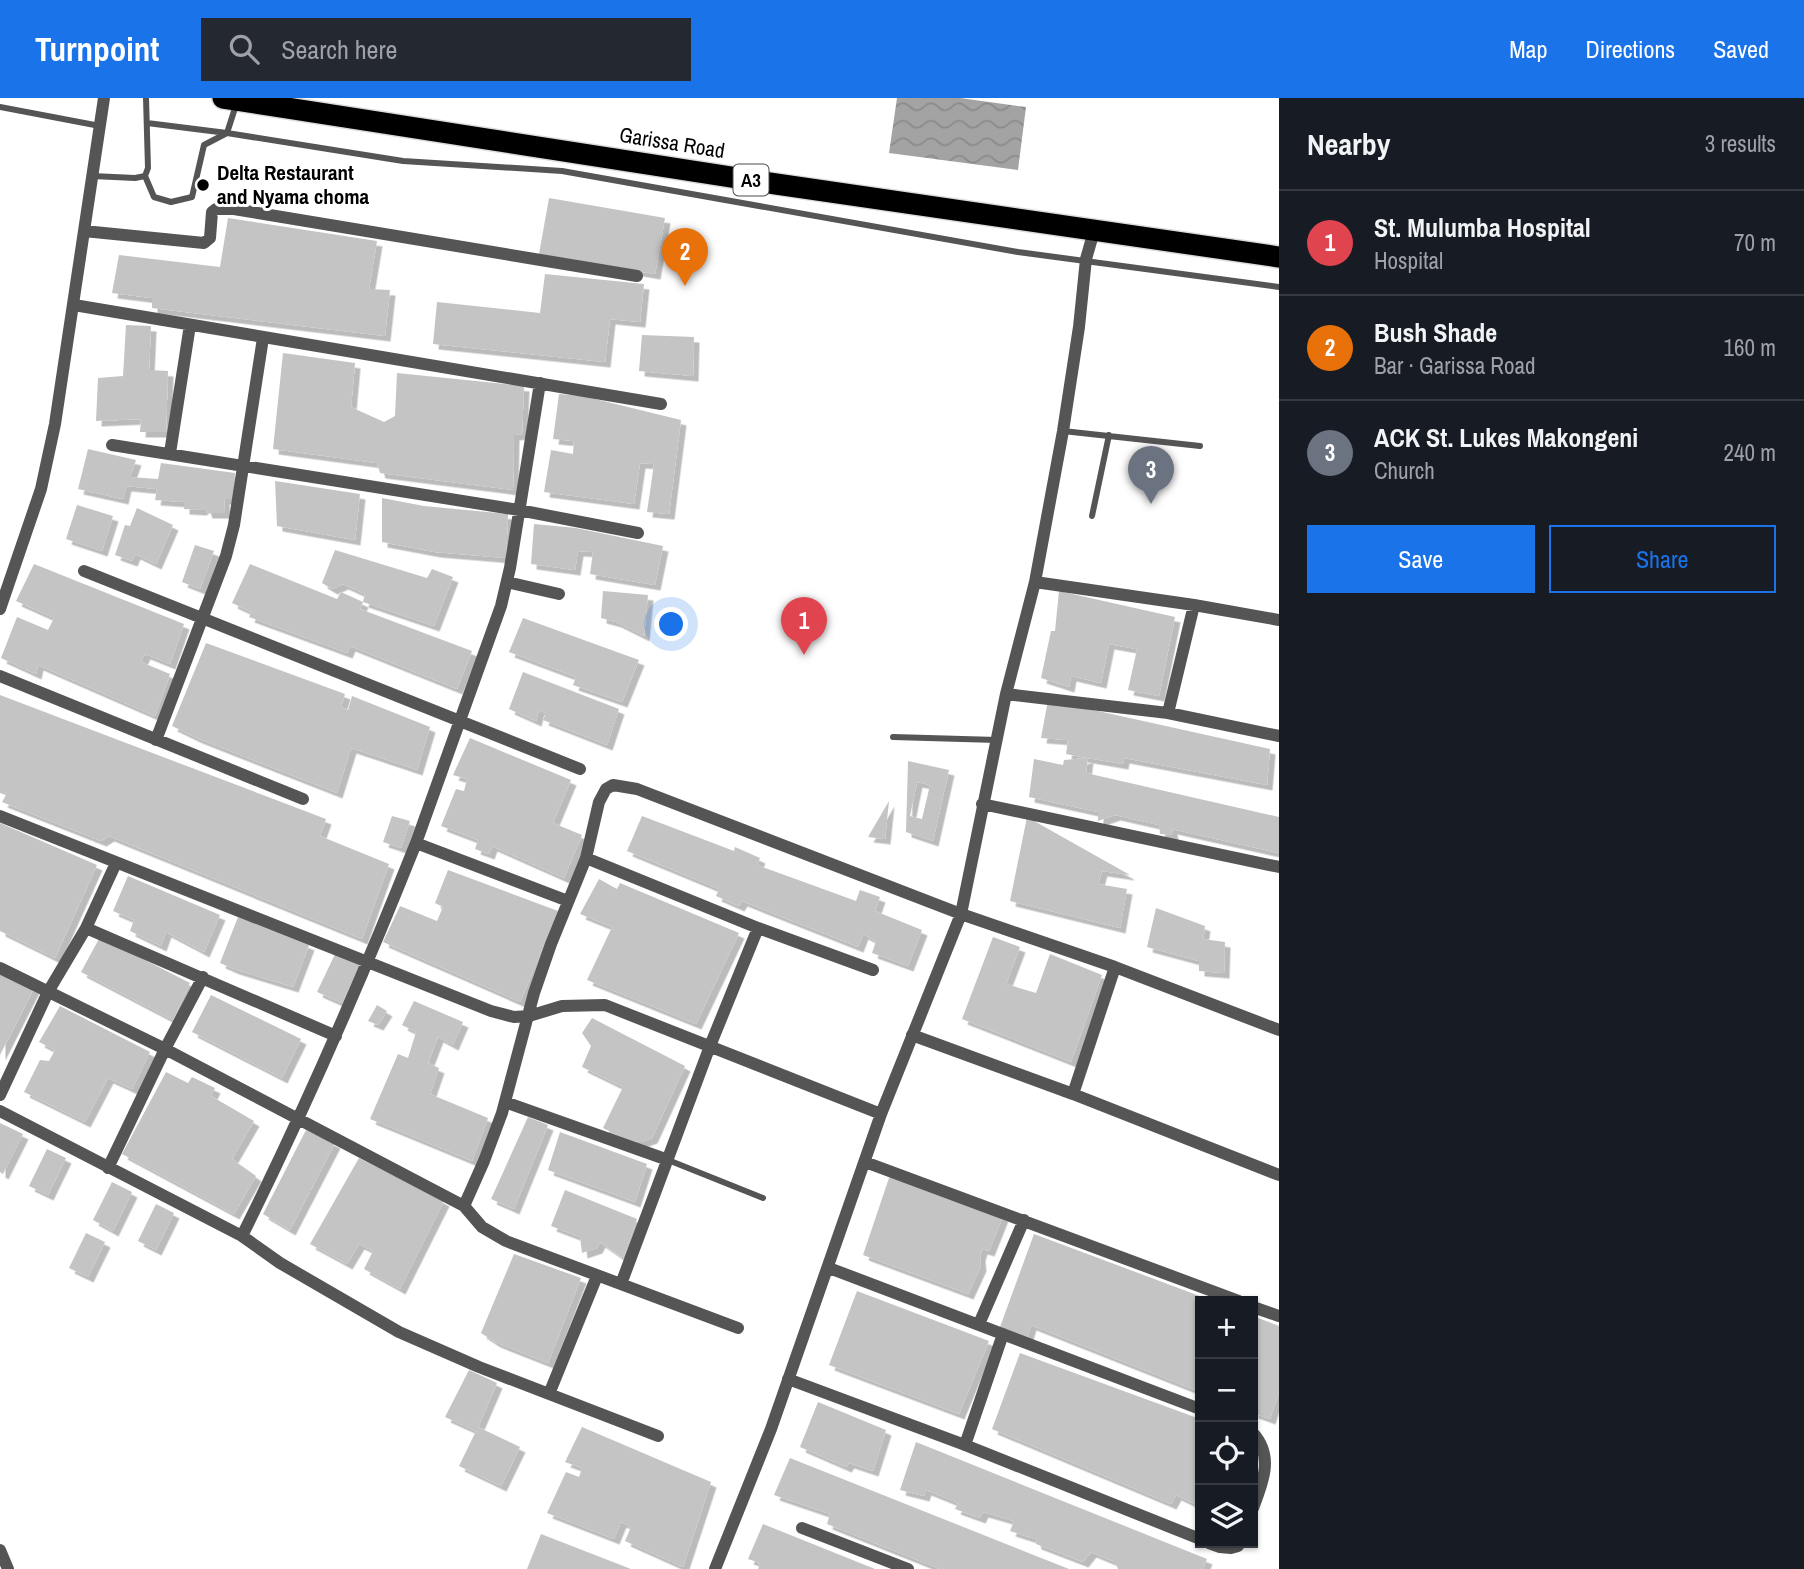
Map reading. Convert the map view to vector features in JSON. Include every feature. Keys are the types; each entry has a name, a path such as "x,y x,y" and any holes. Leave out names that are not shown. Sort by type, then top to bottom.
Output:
{"highway":[{"name":"Garissa Road","path":"231,99 294,103 776,184 1279,257"}],"street":[{"path":"0,609 41,489 55,424 104,98"},
{"path":"84,231 204,243 210,238 212,212 216,209 233,209 637,276"},
{"path":"715,1569 771,1429 881,1114 961,914 1006,694 1035,582 1063,431 1086,259 1094,231"},
{"path":"74,305 662,404"},
{"path":"170,453 190,325"},
{"path":"156,740 226,556 234,524 263,338"},
{"path":"242,1236 300,1118 369,961 416,843 501,606 540,383"},
{"path":"112,445 519,510 638,533"},
{"path":"84,572 580,769"},
{"path":"507,582 559,594"},
{"path":"1035,582 1279,620"},
{"path":"1168,713 1195,605"},
{"path":"0,676 303,799"},
{"path":"1006,694 1168,713 1279,736"},
{"path":"464,1206 484,1161 505,1102 544,962 586,858 599,802 606,789 613,785 637,789 961,914 1115,967 1279,1030"},
{"path":"982,804 1279,867"},
{"path":"0,817 491,1010 514,1017 528,1016 562,1006 606,1005 881,1114"},
{"path":"416,843 568,901"},
{"path":"586,858 758,928 873,970"},
{"path":"0,1095 48,992 86,928 116,863"},
{"path":"86,928 336,1036"},
{"path":"621,1284 710,1046 758,928"},
{"path":"1073,1094 1115,967"},
{"path":"0,968 300,1118 464,1206 482,1227 493,1234 530,1252 738,1328"},
{"path":"108,1168 202,976"},
{"path":"912,1035 1073,1094 1279,1175"},
{"path":"505,1102 668,1160"},
{"path":"0,1111 242,1236 280,1263 399,1332 658,1436"},
{"path":"865,1162 1226,1296"},
{"path":"979,1324 1024,1220"},
{"path":"829,1268 1195,1407"},
{"path":"549,1394 597,1276"},
{"path":"1258,1309 1279,1316"},
{"path":"965,1445 1003,1334"},
{"path":"788,1379 965,1445 1195,1537"},
{"path":"1258,1439 1264,1452 1266,1468 1258,1493"},
{"path":"1266,1468 1279,1473"},
{"path":"802,1528 908,1569"},
{"path":"0,1550 8,1569"}],"lane":[{"path":"146,98 148,168 145,176 154,197 171,202 192,197 204,145 227,133"},
{"path":"227,133 231,99"},
{"path":"0,107 100,126"},
{"path":"147,123 403,161 562,172 1005,249 1279,287"},
{"path":"92,176 145,176"},
{"path":"1063,431 1200,446"},
{"path":"1092,516 1109,435"},
{"path":"893,737 997,740"},
{"path":"668,1160 763,1198"}],"water":[{"path":"897,98 960,98 1026,107 1018,170 889,153"}],"building":[{"path":"549,198 665,218 655,274 539,254"},
{"path":"228,218 377,241 369,289 390,290 385,336 152,308 152,298 112,293 119,255 220,267"},
{"path":"545,274 644,284 640,322 610,319 605,362 433,344 437,302 540,313"},
{"path":"126,325 151,326 149,370 168,371 166,432 140,432 141,419 96,421 98,378 123,376"},
{"path":"642,335 694,337 693,376 639,371"},
{"path":"283,353 355,363 351,407 384,422 395,416 397,373 524,386 522,434 514,435 513,490 380,473 377,463 273,449"},
{"path":"559,394 583,396 681,420 669,514 647,512 654,464 640,463 634,504 544,492 551,450 573,454 574,441 553,439"},
{"path":"88,449 136,460 130,477 158,479 161,463 235,473 234,499 224,499 225,513 207,513 205,507 201,510 184,509 184,502 155,500 157,489 126,486 123,499 78,489"},
{"path":"275,481 360,494 355,540 277,526"},
{"path":"382,498 424,506 508,514 506,558 435,552 382,542"},
{"path":"77,505 113,516 102,551 66,539"},
{"path":"137,508 173,525 156,564 135,554 132,561 115,555 125,525 130,526"},
{"path":"534,524 576,528 663,546 655,585 590,574 593,552 578,551 575,570 531,564"},
{"path":"195,545 214,551 200,589 182,582"},
{"path":"335,550 427,578 432,569 453,577 434,626 363,602 365,594 343,584 332,589 322,583"},
{"path":"34,564 184,624 170,664 145,654 141,662 170,674 155,716 38,665 36,674 1,658 17,617 48,630 54,618 16,601"},
{"path":"250,564 337,599 341,592 363,602 360,609 472,651 457,689 350,646 347,653 249,617 251,612 232,603"},
{"path":"603,591 648,595 644,636 616,622 601,618"},
{"path":"1059,591 1175,617 1159,696 1128,690 1137,649 1109,644 1101,683 1071,676 1069,687 1041,678 1051,631 1055,631"},
{"path":"523,618 639,660 622,702 573,685 576,677 509,652"},
{"path":"206,643 345,694 341,707 348,710 352,696 430,727 417,770 351,748 337,793 172,726"},
{"path":"523,672 619,709 607,745 543,720 546,713 539,710 536,721 509,709"},
{"path":"0,695 326,819 320,836 389,864 362,939 109,836 101,841 2,802 6,795 0,793"},
{"path":"1048,700 1270,749 1267,785 1124,758 1123,764 1066,754 1068,740 1041,738"},
{"path":"470,738 571,780 553,823 582,835 564,878 492,846 489,854 475,849 478,840 441,826 456,789 464,791 467,779 453,775"},
{"path":"1088,758 1086,773 1279,817 1279,853 1172,829 1173,835 1160,834 1159,825 1115,815 1098,821 1098,812 1029,797 1034,759 1063,765 1064,760"},
{"path":"908,761 949,770 933,841 906,832","holes":["917,782 930,785 922,819 910,816"]},
{"path":"889,801 885,839 868,837"},
{"path":"392,816 410,821 401,848 383,842"},
{"path":"642,816 734,851 735,847 760,858 757,865 856,901 860,890 880,897 875,911 922,930 908,966 872,953 876,941 863,934 858,947 742,901 739,906 716,896 719,889 627,851"},
{"path":"1027,817 1130,875 1102,871 1098,884 1127,889 1120,928 1010,901"},
{"path":"0,823 97,865 55,958 0,931"},
{"path":"448,870 558,911 520,1002 383,942 400,906 437,921 443,907 435,903"},
{"path":"128,876 220,915 204,952 166,932 161,946 130,931 134,920 113,911"},
{"path":"599,879 617,889 620,883 739,933 696,1024 587,980 612,927 580,914"},
{"path":"1156,908 1205,926 1203,939 1225,942 1224,973 1199,971 1199,961 1147,947"},
{"path":"238,917 309,945 293,987 220,963"},
{"path":"100,937 190,983 173,1020 81,972"},
{"path":"993,937 1020,947 1006,984 1036,993 1050,954 1102,975 1071,1062 962,1019"},
{"path":"336,952 360,964 342,1003 317,992"},
{"path":"0,972 34,988 0,1055"},
{"path":"211,995 301,1039 282,1078 192,1032"},
{"path":"414,1001 463,1022 453,1045 438,1037 428,1063 439,1068 430,1094 488,1118 472,1161 370,1119 398,1054 408,1058 416,1032 402,1025"},
{"path":"377,1005 387,1011 378,1025 368,1021"},
{"path":"60,1006 150,1052 132,1089 108,1078 85,1122 24,1092 40,1060 49,1061 55,1050 39,1042"},
{"path":"592,1018 685,1066 652,1138 641,1142 628,1141 603,1128 623,1087 582,1067 591,1046 582,1033"},
{"path":"166,1072 188,1083 192,1077 215,1088 211,1096 254,1121 232,1159 256,1176 234,1214 122,1154"},
{"path":"528,1117 548,1125 514,1209 491,1199"},
{"path":"0,1123 23,1134 3,1174 0,1172"},
{"path":"306,1130 335,1143 290,1230 263,1214"},
{"path":"560,1132 647,1164 635,1202 548,1170"},
{"path":"47,1149 66,1158 48,1195 29,1186"},
{"path":"359,1158 444,1201 400,1289 364,1269 373,1251 359,1244 347,1264 310,1244"},
{"path":"891,1172 1003,1216 989,1251 982,1249 981,1266 968,1294 863,1255"},
{"path":"112,1182 132,1192 113,1231 93,1220"},
{"path":"565,1190 637,1219 623,1258 600,1242 597,1248 582,1253 580,1237 551,1226"},
{"path":"156,1204 174,1213 156,1250 138,1241"},
{"path":"86,1233 105,1242 88,1277 69,1268"},
{"path":"1034,1234 1200,1296 1195,1296 1195,1390 1031,1325 1027,1338 1000,1327"},
{"path":"514,1254 581,1278 548,1363 495,1342 481,1333"},
{"path":"857,1291 989,1341 959,1414 829,1365"},
{"path":"1258,1318 1279,1326 1279,1391 1270,1419 1258,1415"},
{"path":"1020,1353 1195,1417 1195,1504 1176,1495 1171,1504 992,1429"},
{"path":"469,1370 497,1383 478,1427 520,1447 501,1486 459,1466 476,1431 445,1417"},
{"path":"818,1402 886,1430 873,1471 849,1463 846,1467 800,1447"},
{"path":"582,1427 711,1482 683,1567 625,1541 631,1527 621,1522 614,1539 547,1513 566,1472 579,1477 582,1468 565,1462"},
{"path":"916,1442 1207,1559 1203,1569 1118,1569 1115,1562 1091,1552 1083,1562 1036,1544 1035,1539 1010,1531 1014,1521 983,1512 980,1518 955,1509 958,1503 926,1490 924,1496 900,1490"},
{"path":"790,1458 1069,1569 940,1569 827,1524 830,1514 774,1495"},
{"path":"763,1524 875,1569 758,1569 760,1563 748,1559"},
{"path":"541,1534 631,1569 527,1569"}],"place":[{"name":"Delta Restaurant and Nyama choma","path":"203,185"},
{"name":"Bush Shade","path":"685,286"},
{"name":"ACK St. Lukes Makongeni","path":"1151,504"},
{"name":"St. Mulumba Hospital","path":"804,655"}]}
